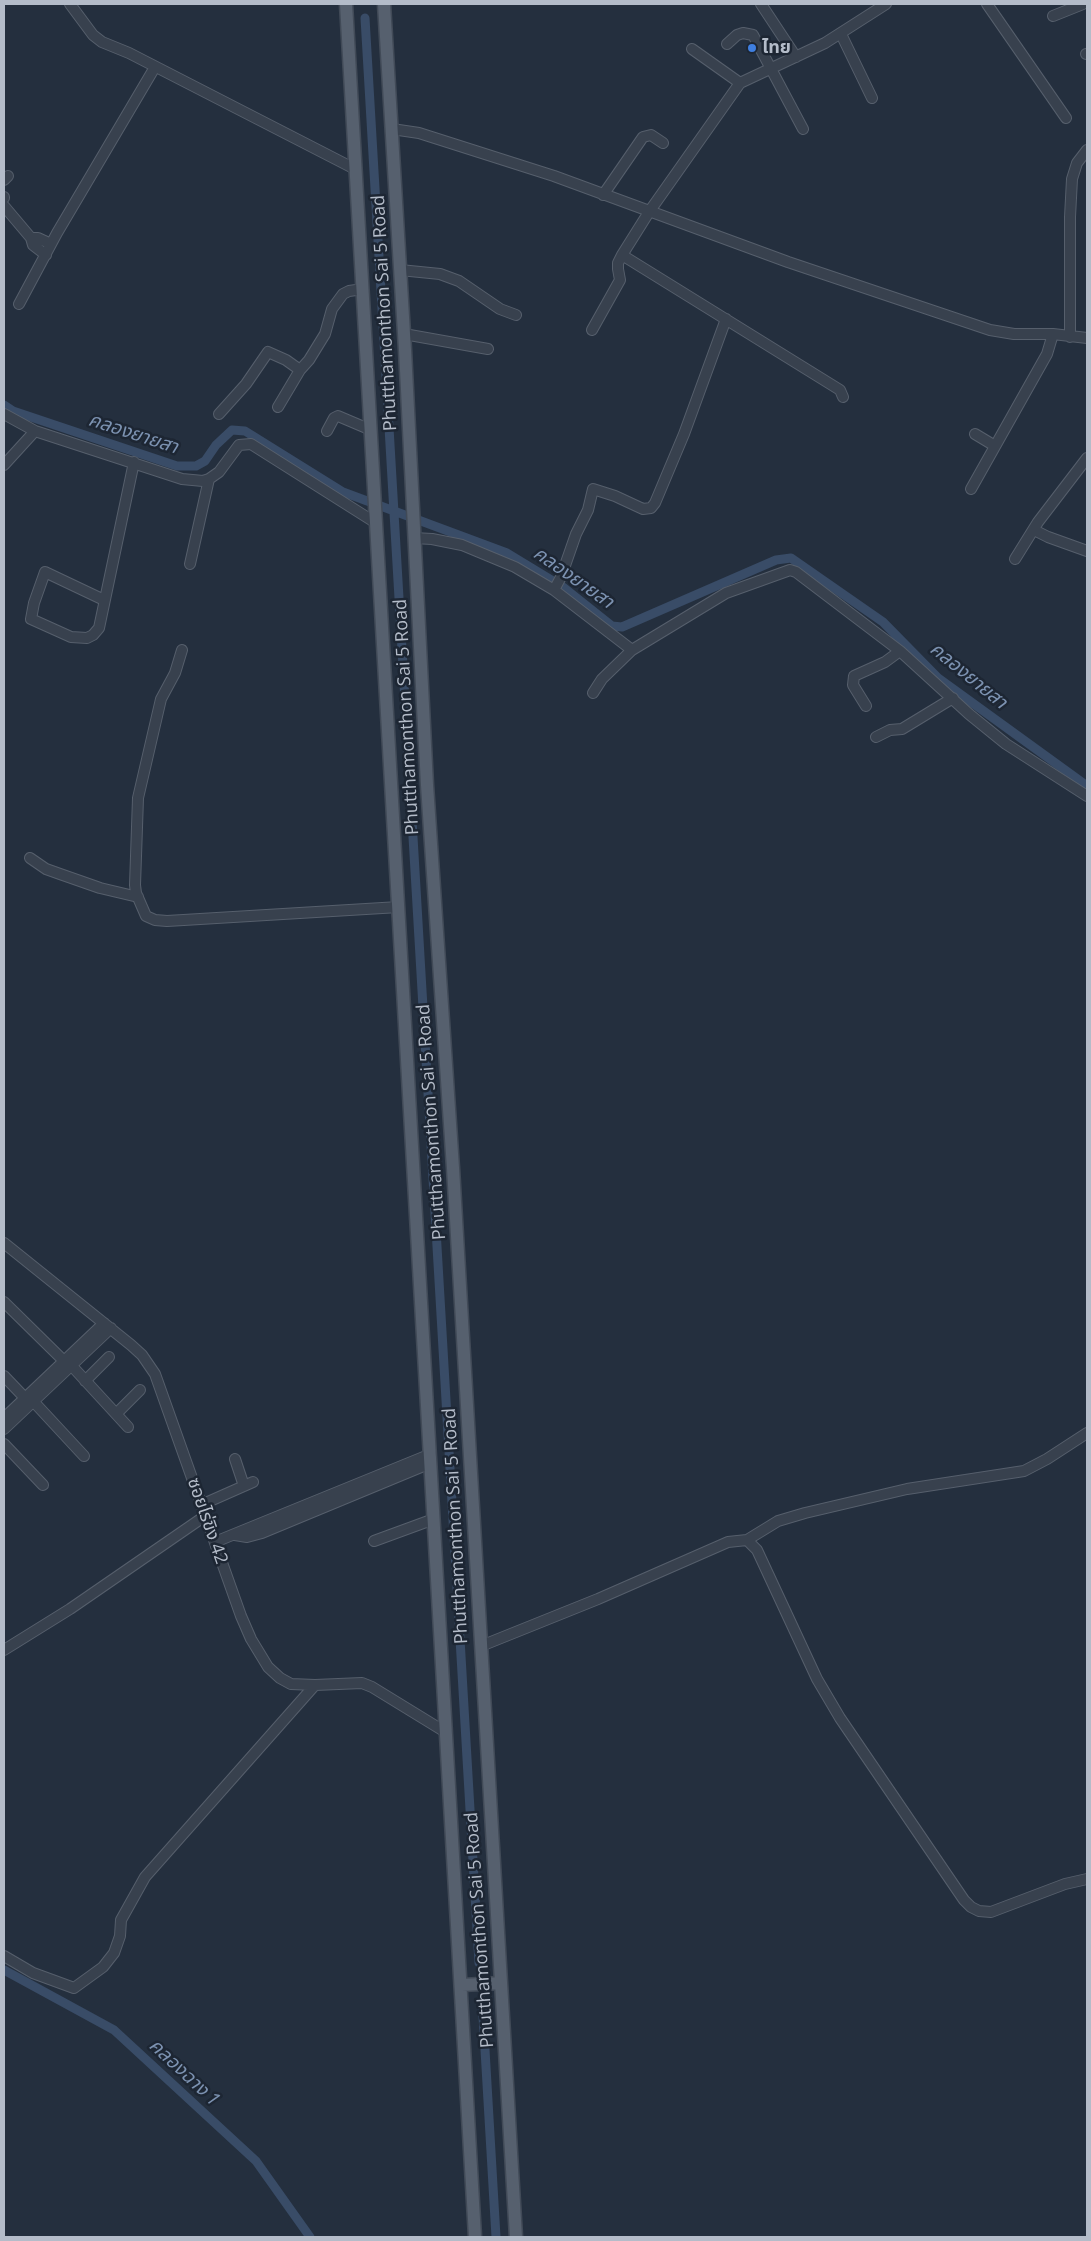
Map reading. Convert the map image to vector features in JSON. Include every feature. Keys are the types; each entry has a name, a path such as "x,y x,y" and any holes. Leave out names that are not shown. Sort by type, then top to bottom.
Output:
{"main road":[{"name":"Phutthamonthon Sai 5 Road","path":"346,4 462,1985 475,2237"},
{"name":"Phutthamonthon Sai 5 Road","path":"384,4 428,785 454,1178 516,2237"},
{"path":"462,1985 501,1982"}],"street":[{"path":"70,4 96,38 355,169"},
{"path":"761,4 796,57"},
{"path":"592,330 620,280 618,263 622,255 649,212 740,83 841,34 886,4"},
{"path":"987,4 1066,118"},
{"path":"1053,16 1083,4"},
{"path":"727,44 737,35 743,33 753,35 803,129"},
{"path":"841,34 872,98"},
{"path":"692,49 740,83"},
{"path":"19,304 51,244 155,67"},
{"path":"392,129 419,133 554,176 788,262 990,330 1014,334 1053,334 1087,338"},
{"path":"603,195 643,137 650,135 663,143"},
{"path":"1070,337 1070,218 1072,179 1077,162 1087,150"},
{"path":"4,206 31,238 33,245 46,255"},
{"path":"31,238 38,238 51,244"},
{"path":"622,255 840,390 844,397"},
{"path":"400,270 440,274 459,280 500,309 516,315"},
{"path":"278,407 300,370 309,360 325,334 332,309 343,294 363,289"},
{"path":"555,588 561,577 576,534 588,510 594,488 647,510 655,503 684,434 726,319"},
{"path":"404,334 488,349"},
{"path":"972,489 1046,354 1053,334"},
{"path":"219,414 246,384 268,352 286,360 300,370"},
{"path":"4,414 35,431 182,479 203,481 209,479 219,472 239,445 251,444 376,521"},
{"path":"327,431 334,418 338,416 371,430"},
{"path":"4,465 35,431"},
{"path":"975,434 995,446"},
{"path":"1015,559 1087,458"},
{"path":"104,600 45,572 34,603 31,619 71,637 87,638 93,635 99,628 134,462"},
{"path":"190,564 209,479"},
{"path":"1034,530 1087,551"},
{"path":"414,536 469,548 515,567 555,588 632,650"},
{"path":"593,693 602,679 632,650 726,593 790,570 796,572 900,651 969,714 1006,744 1087,796"},
{"path":"182,650 175,673 161,699 138,798 134,885 146,916 155,920 167,921 399,907"},
{"path":"866,706 853,685 854,676 885,662 900,651"},
{"path":"876,737 890,730 902,729 953,698"},
{"path":"30,858 46,869 100,888 138,897"},
{"name":"ซอยไร่ขิง 42","path":"4,1243 142,1355 155,1374 241,1616 260,1656 280,1678 291,1684 315,1686 362,1683 372,1687 447,1732"},
{"path":"4,1302 85,1381 128,1427"},
{"path":"4,1429 29,1400 107,1326"},
{"path":"85,1381 109,1357"},
{"path":"4,1376 84,1456"},
{"path":"116,1414 140,1390"},
{"path":"4,1418 29,1400"},
{"path":"480,1646 598,1599 728,1542 747,1540 778,1521 907,1489 1024,1471 1087,1433"},
{"path":"4,1444 43,1486"},
{"path":"201,1504 248,1484 235,1459"},
{"path":"215,1542 234,1535 247,1537 262,1533 431,1459"},
{"path":"4,1650 70,1608 205,1516"},
{"path":"374,1541 434,1519"},
{"path":"747,1540 757,1550 818,1679 840,1718 964,1900 971,1907 979,1911 991,1912 1057,1887 1087,1879"},
{"path":"4,1956 33,1973 74,1988 103,1967 114,1953 120,1936 122,1920 145,1878 315,1686"}],"waterway":[{"path":"365,18 479,1963"},
{"name":"คลองยายสา","path":"4,405 13,411 177,466 196,466 205,461 216,445 232,430 245,431 343,492 507,553 563,587 612,626 622,627 776,560 791,558 883,622 938,678 1087,786"},
{"name":"คลองฉาง 1","path":"4,1970 114,2030 256,2161 310,2237"},
{"path":"482,1999 496,2237"}],"place":[{"name":"ไทย","path":"752,48"}]}
